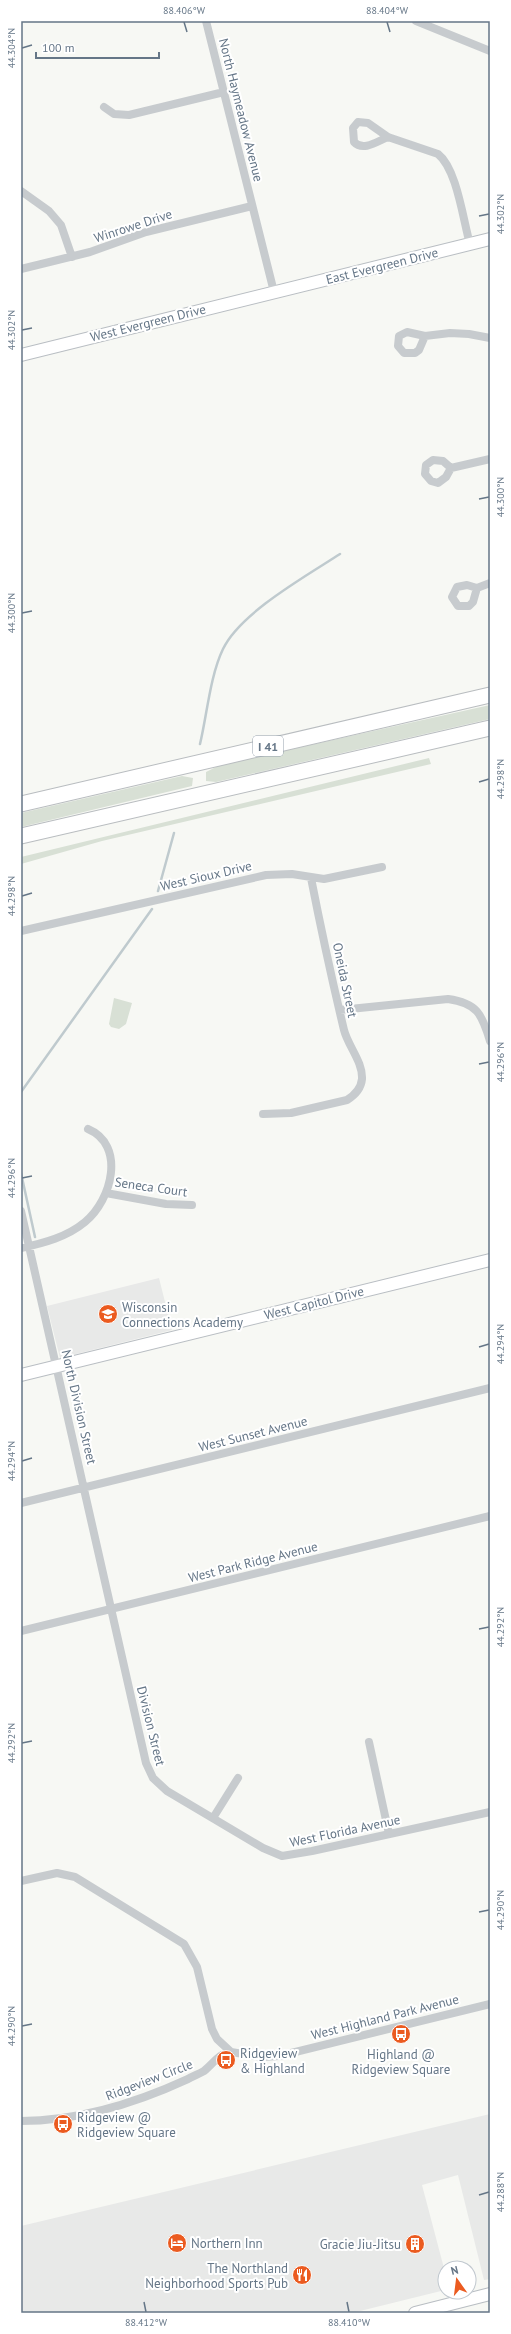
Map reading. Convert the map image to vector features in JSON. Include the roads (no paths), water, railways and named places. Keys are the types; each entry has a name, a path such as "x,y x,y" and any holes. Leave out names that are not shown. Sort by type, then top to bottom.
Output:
{"highway":[{"name":"I 41","path":"21,804 490,695"},
{"name":"I 41","path":"21,836 490,728"},
{"path":"21,798 46,798"}],"street":[{"name":"North Haymeadow Avenue","path":"206,21 274,292"},
{"path":"416,21 490,51"},
{"path":"104,107 114,114 129,115 224,92"},
{"path":"388,137 438,154 444,158 452,174 470,244"},
{"path":"21,191 49,212 62,225 72,257"},
{"name":"Winrowe Drive","path":"21,269 107,247 146,232 252,206"},
{"name":"East Evergreen Drive","path":"274,292 490,239"},
{"name":"West Evergreen Drive","path":"21,355 274,292"},
{"path":"425,336 450,333 469,334 490,338"},
{"path":"451,468 490,458"},
{"path":"477,588 490,583"},
{"name":"West Sioux Drive","path":"21,931 106,910 266,875 292,874 311,878 335,878 382,867"},
{"name":"Oneida Street","path":"263,1114 291,1114 347,1100 355,1095 361,1085 362,1077 360,1066 348,1044 311,878"},
{"path":"340,1010 448,999 460,1001 470,1005 482,1017 490,1041"},
{"path":"25,1247 64,1235 78,1227 97,1209 106,1193 111,1169 109,1149 104,1140 88,1129"},
{"name":"Seneca Court","path":"106,1193 166,1204 192,1205"},
{"name":"North Division Street","path":"21,1211 25,1247 57,1367 110,1609"},
{"name":"West Capitol Drive","path":"21,1376 490,1260"},
{"name":"West Sunset Avenue","path":"21,1504 490,1388"},
{"name":"West Park Ridge Avenue","path":"21,1631 490,1516"},
{"name":"Division Street","path":"110,1609 148,1772 158,1784 167,1791 213,1818"},
{"path":"369,1742 389,1834"},
{"path":"213,1818 238,1778"},
{"name":"West Florida Avenue","path":"213,1818 271,1853 282,1856 290,1856 490,1812"},
{"path":"21,1881 58,1873 75,1877 184,1944 197,1967 212,2029 217,2039 231,2052"},
{"name":"West Highland Park Avenue","path":"231,2052 262,2058 279,2056 490,2004"},
{"name":"Ridgeview Circle","path":"21,2121 68,2117 117,2106 195,2075 205,2070 223,2054 231,2052"},
{"path":"415,2313 490,2294"}],"waterway":[{"path":"200,744 215,671 223,649 232,635 244,622 275,596 340,554"},
{"path":"158,891 174,833"},
{"path":"21,1092 152,909"},
{"path":"21,1173 35,1237"}],"place":[{"name":"Wisconsin Connections Academy","path":"108,1314"},
{"name":"Highland @ Ridgeview Square","path":"401,2034"},
{"name":"Ridgeview & Highland","path":"226,2060"},
{"name":"Ridgeview @ Ridgeview Square","path":"63,2124"},
{"name":"Northern Inn","path":"177,2243"},
{"name":"Gracie Jiu-Jitsu","path":"415,2244"},
{"name":"The Northland Neighborhood Sports Pub","path":"302,2275"}]}
